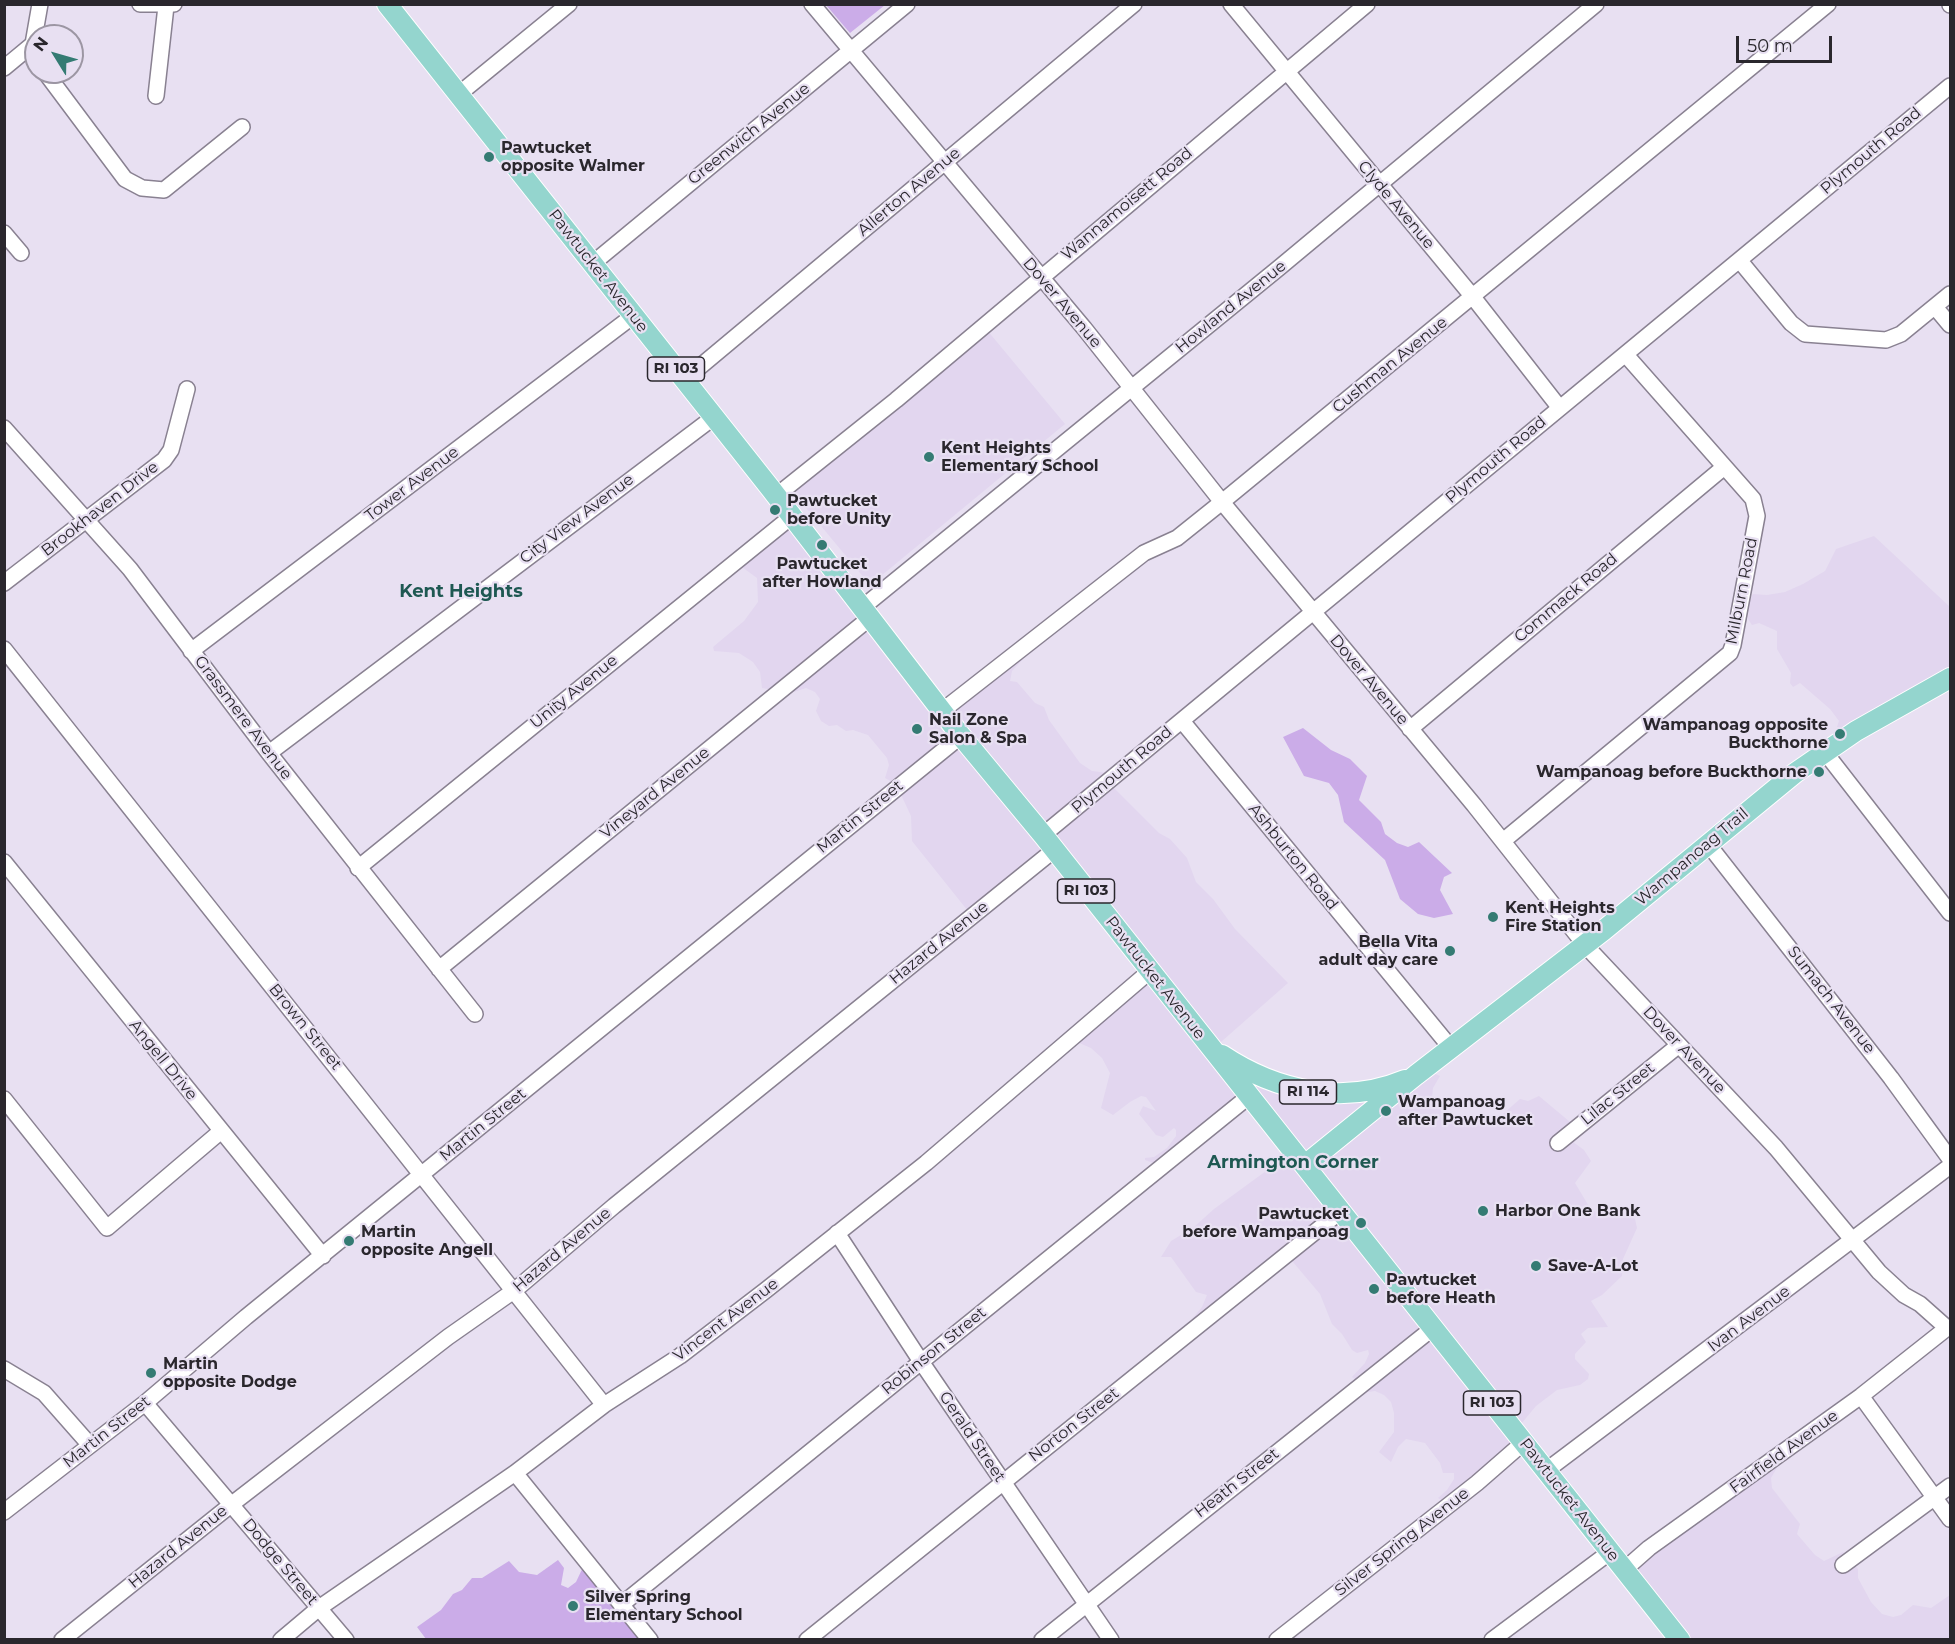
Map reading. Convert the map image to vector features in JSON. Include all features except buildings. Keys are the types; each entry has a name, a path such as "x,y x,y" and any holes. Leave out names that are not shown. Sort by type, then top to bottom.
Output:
{"main road":[{"name":"Pawtucket Avenue","path":"387,4 867,612 961,736 1680,1640"},
{"name":"Wampanoag Trail","path":"1305,1166 1416,1075 1585,945 1824,751 1950,678"},
{"name":"RI 114","path":"1210,1047 1263,1079 1304,1091 1359,1090 1396,1084 1416,1075"}],"street":[{"path":"36,24 40,4"},
{"path":"140,4 170,5 156,96"},
{"path":"459,94 569,4"},
{"name":"Dover Avenue","path":"812,4 1040,276 1222,502 1503,841 1585,945 1776,1148 1890,1284 1930,1312 1947,1328 1942,1332"},
{"name":"Greenwich Avenue","path":"592,264 907,4"},
{"name":"Allerton Avenue","path":"684,380 1134,4"},
{"name":"Clyde Avenue","path":"1231,4 1378,185 1473,297 1559,407"},
{"name":"Wannamoisett Road","path":"776,496 896,400 1040,276 1366,4"},
{"name":"Howland Avenue","path":"867,612 1132,388 1596,4"},
{"name":"Cushman Avenue","path":"942,711 1144,553 1177,538 1828,4"},
{"path":"4,68 24,59"},
{"path":"54,84 125,178 142,188 164,190 242,127"},
{"name":"Plymouth Road","path":"1048,843 1182,721 1950,86"},
{"path":"4,233 21,253"},
{"path":"1740,261 1791,323 1805,334 1886,340 1901,334 1950,294"},
{"path":"1935,307 1950,325"},
{"name":"Tower Avenue","path":"191,651 633,316"},
{"name":"Milburn Road","path":"1503,841 1730,653 1757,516 1753,499 1626,355"},
{"name":"Brookhaven Drive","path":"4,583 164,460 171,450 187,389"},
{"name":"City View Avenue","path":"269,753 714,417"},
{"name":"Grassmere Avenue","path":"4,428 87,518 130,569 358,868 475,1014"},
{"name":"Commack Road","path":"1410,729 1724,468"},
{"name":"Unity Avenue","path":"358,868 791,516"},
{"name":"Vineyard Avenue","path":"439,969 867,612"},
{"name":"Brown Street","path":"4,650 515,1290 604,1405"},
{"name":"Ashburton Road","path":"1182,721 1451,1048"},
{"name":"Martin Street","path":"4,1512 89,1444 145,1403 961,736"},
{"path":"1824,751 1950,913"},
{"name":"Hazard Avenue","path":"62,1640 232,1504 448,1337 515,1290 614,1206 695,1143 1048,843"},
{"name":"Sumach Avenue","path":"1708,844 1891,1078 1950,1159"},
{"name":"Angell Drive","path":"4,862 220,1132 323,1256"},
{"name":"Vincent Avenue","path":"281,1640 319,1608 515,1473 604,1405 680,1356 926,1163 1150,971"},
{"name":"Lilac Street","path":"1558,1143 1678,1045"},
{"name":"Robinson Street","path":"621,1605 1248,1097"},
{"path":"4,1099 107,1228 220,1132"},
{"name":"Ivan Avenue","path":"1546,1470 1854,1241 1950,1166"},
{"name":"Norton Street","path":"807,1640 1002,1482 1226,1306 1341,1211"},
{"name":"Gerald Street","path":"837,1233 1002,1482 1087,1602 1111,1640"},
{"name":"Heath Street","path":"1042,1640 1433,1328"},
{"name":"Fairfield Avenue","path":"1624,1570 1649,1548 1862,1396 1942,1332"},
{"path":"4,1369 44,1393 89,1444"},
{"path":"1862,1396 1950,1519"},
{"name":"Dodge Street","path":"145,1403 346,1640"},
{"name":"Silver Spring Avenue","path":"1277,1640 1477,1483 1524,1442"},
{"path":"515,1473 650,1640"},
{"path":"1843,1565 1950,1486"},
{"path":"1492,1640 1610,1552"}],"shaded area":[{"path":"826,5 885,5 850,33"},
{"name":"Kent Heights Elementary School","path":"987,330 1065,424 870,585 792,491"},
{"path":"790,517 942,710 1017,652 1025,657 1012,671 1010,681 1017,682 1035,703 1044,707 1049,720 1080,763 1092,771 1108,773 1113,787 1159,833 1170,839 1187,858 1196,882 1213,899 1235,929 1288,983 1213,1049 1308,1094 1427,1070 1440,1076 1433,1088 1432,1098 1445,1116 1455,1122 1463,1122 1474,1117 1488,1122 1496,1120 1520,1099 1528,1101 1539,1096 1570,1122 1571,1130 1565,1136 1584,1150 1591,1161 1575,1183 1590,1208 1605,1218 1630,1211 1637,1228 1623,1259 1622,1276 1602,1295 1591,1301 1608,1327 1588,1328 1581,1334 1586,1342 1575,1354 1575,1359 1589,1374 1588,1379 1580,1385 1557,1390 1536,1406 1521,1424 1521,1442 1448,1504 1438,1498 1447,1490 1454,1479 1454,1473 1443,1473 1440,1463 1425,1443 1406,1439 1398,1447 1391,1462 1379,1452 1394,1432 1394,1413 1391,1402 1384,1395 1375,1391 1362,1393 1361,1384 1352,1377 1365,1363 1369,1354 1368,1350 1357,1353 1352,1350 1342,1334 1332,1324 1320,1294 1287,1255 1202,1324 1192,1319 1202,1307 1207,1295 1196,1292 1171,1257 1161,1257 1171,1241 1194,1227 1214,1209 1292,1152 1246,1098 1162,1166 1145,1160 1145,1158 1154,1157 1167,1148 1176,1136 1176,1130 1174,1128 1163,1137 1156,1135 1139,1114 1143,1106 1156,1111 1146,1097 1141,1096 1130,1102 1113,1115 1101,1108 1110,1073 1102,1058 1091,1048 1077,1042 1150,970 1053,850 972,916 912,841 911,816 896,784 885,778 889,765 887,758 868,735 853,730 846,731 837,725 829,726 821,721 816,711 820,699 815,692 806,688 794,692 792,689 779,691 762,688 760,672 753,662 739,653 714,651 713,647 744,621 758,602 757,578 735,562"},
{"path":"1874,536 1950,607 1950,682 1846,728 1837,727 1839,721 1830,709 1800,683 1793,687 1790,683 1791,673 1777,649 1777,631 1759,623 1752,625 1748,619 1750,599 1753,594 1767,595 1785,592 1803,584 1825,571 1836,549"},
{"path":"1303,728 1331,750 1350,759 1367,776 1359,800 1381,822 1385,834 1397,843 1408,847 1419,842 1452,873 1444,877 1440,890 1453,914 1434,918 1418,914 1400,899 1385,860 1344,822 1338,795 1329,783 1304,776 1283,737"},
{"path":"1771,1461 1778,1466 1771,1478 1772,1488 1800,1524 1797,1534 1815,1555 1824,1561 1843,1552 1858,1569 1858,1578 1871,1602 1882,1614 1893,1617 1901,1615 1913,1605 1931,1608 1950,1595 1950,1639 1678,1639 1630,1563"},
{"path":"558,1560 564,1568 561,1585 568,1588 576,1582 585,1563 648,1639 426,1639 417,1627 441,1610 453,1594 462,1590 472,1578 482,1578 509,1561 519,1572 537,1575"}],"place":[{"name":"Pawtucket opposite Walmer","path":"489,157"},
{"name":"Kent Heights Elementary School","path":"929,457"},
{"name":"Pawtucket before Unity","path":"775,510"},
{"name":"Pawtucket after Howland","path":"822,545"},
{"name":"Nail Zone Salon & Spa","path":"917,729"},
{"name":"Wampanoag opposite Buckthorne","path":"1840,734"},
{"name":"Wampanoag before Buckthorne","path":"1819,772"},
{"name":"Kent Heights Fire Station","path":"1493,917"},
{"name":"Bella Vita adult day care","path":"1450,951"},
{"name":"Wampanoag after Pawtucket","path":"1386,1111"},
{"name":"Harbor One Bank","path":"1483,1211"},
{"name":"Pawtucket before Wampanoag","path":"1361,1223"},
{"name":"Martin opposite Angell","path":"349,1241"},
{"name":"Save-A-Lot","path":"1536,1266"},
{"name":"Pawtucket before Heath","path":"1374,1289"},
{"name":"Martin opposite Dodge","path":"151,1373"},
{"name":"Silver Spring Elementary School","path":"573,1606"}],"district":[{"name":"Kent Heights","path":"461,592"},
{"name":"Armington Corner","path":"1293,1163"}]}
